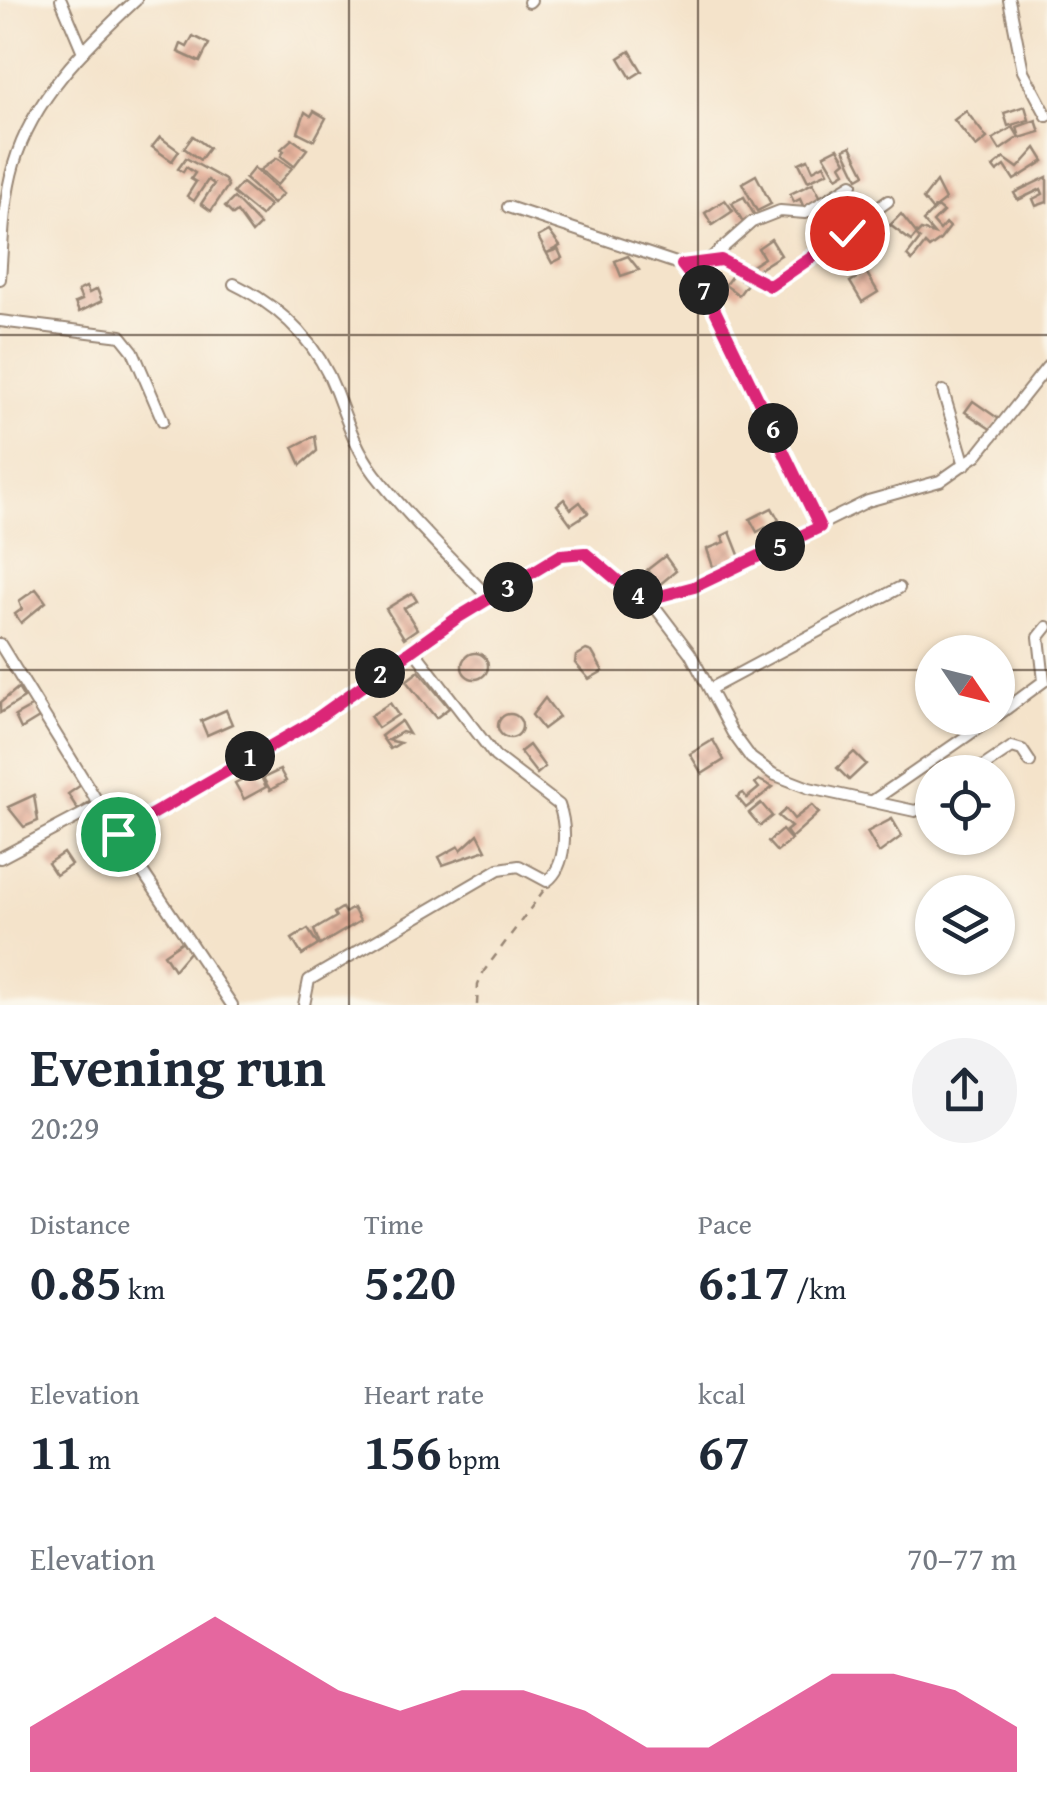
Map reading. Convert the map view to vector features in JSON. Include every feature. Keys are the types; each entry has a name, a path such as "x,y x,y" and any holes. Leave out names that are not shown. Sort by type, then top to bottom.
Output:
{"street":[{"path":"61,0 83,52"},
{"path":"0,278 4,194 20,144 83,52 136,0"},
{"path":"1010,0 1020,62 1047,116"},
{"path":"508,207 682,265 710,258 752,222 780,211 805,212 852,184"},
{"path":"710,258 730,264 770,286 888,201"},
{"path":"682,265 711,302 820,527"},
{"path":"234,284 269,302 295,325 318,355 359,451 376,476 489,598"},
{"path":"0,321 121,336 134,351 163,421"},
{"path":"649,599 694,587 868,501 924,487 965,465 989,442 1014,403 1047,367"},
{"path":"943,391 965,465"},
{"path":"118,834 309,724 412,648 489,598 576,551 649,599 690,653 732,732 752,758 772,774 810,788 915,811"},
{"path":"710,690 898,588"},
{"path":"1015,702 1044,681 1040,638 1047,627"},
{"path":"0,644 118,834 232,1005"},
{"path":"304,1005 309,980 499,868 519,866 550,880 562,848 563,816 559,805 495,756 412,648"},
{"path":"874,800 968,735"},
{"path":"1000,755 1012,747 1022,750 1030,762"},
{"path":"0,858 100,805"}],"path":[{"path":"477,1005 478,984 484,970 550,880"}],"building":[{"path":"193,36 209,44 200,62 178,52 181,44 187,47"},
{"path":"630,51 642,71 631,78 619,58"},
{"path":"1025,106 1029,120 1008,126 1004,113"},
{"path":"314,111 326,118 314,140 298,132 305,112 311,116"},
{"path":"966,111 987,138 976,147 954,120"},
{"path":"1036,120 1040,132 1020,138 1017,127"},
{"path":"1013,127 1019,137 1000,150 993,139"},
{"path":"193,136 209,148 200,160 184,148"},
{"path":"160,137 179,151 172,161 152,147"},
{"path":"292,139 307,149 294,166 281,156 281,149"},
{"path":"851,146 865,174 858,178 844,149"},
{"path":"838,148 846,161 841,165 845,172 837,177 824,155"},
{"path":"1036,148 1044,161 1014,180 1005,166 997,172 993,167 1004,158 1018,168"},
{"path":"186,158 225,180 228,186 211,211 201,204 214,184 208,180 194,201 187,196 196,182 191,179 195,173 186,167 183,172 178,169"},
{"path":"277,158 292,168 277,185 260,170"},
{"path":"808,159 813,170 824,164 828,172 808,181 799,163"},
{"path":"254,168 283,194 273,204 245,179"},
{"path":"756,175 771,204 757,211 742,183"},
{"path":"1047,177 1047,202 1036,206 1033,199 1043,194 1041,189 1018,200 1014,193"},
{"path":"936,182 945,200 932,210 923,199"},
{"path":"242,183 270,206 261,216 233,193"},
{"path":"813,183 821,198 804,208 800,199 794,202 790,194"},
{"path":"858,190 871,211 848,225 841,213 832,219 825,207 847,194 854,205 847,210 851,216 864,208 854,192"},
{"path":"744,197 755,216 743,222 732,203"},
{"path":"234,198 260,225 252,233 237,212 233,215 225,207"},
{"path":"725,200 733,211 712,225 705,213"},
{"path":"822,207 831,222 840,216 843,221 827,232 815,212"},
{"path":"937,207 943,212 933,222 940,230 946,223 950,227 929,248 925,244 912,261 907,256 920,239 916,235 921,230 934,234 923,221"},
{"path":"901,214 917,234 911,241 890,225"},
{"path":"549,231 560,246 547,253 558,249 562,258 552,263 538,237"},
{"path":"771,239 781,255 754,272 750,267 764,258 758,248"},
{"path":"628,256 639,270 621,276 615,261"},
{"path":"866,272 878,292 862,302 850,282"},
{"path":"733,274 747,284 739,295 725,285"},
{"path":"86,287 89,293 97,289 102,301 79,312 75,303 82,300 78,291"},
{"path":"973,401 999,419 992,430 965,412"},
{"path":"315,436 317,451 301,465 293,447"},
{"path":"564,499 571,509 580,502 588,513 571,524 557,505"},
{"path":"772,508 779,520 757,532 750,519"},
{"path":"730,532 741,560 713,567 707,549 725,542 722,536"},
{"path":"665,556 676,571 659,585 647,570"},
{"path":"36,589 46,602 21,623 15,614 22,609 19,601"},
{"path":"412,593 417,601 404,608 417,629 404,638 386,609"},
{"path":"586,650 592,652 603,671 589,679 575,663 576,656"},
{"path":"475,653 484,657 488,666 484,675 475,679 466,675 462,666 466,657"},
{"path":"419,671 449,708 436,718 406,681"},
{"path":"18,688 24,698 0,713 0,703"},
{"path":"545,698 559,717 543,729 532,715"},
{"path":"390,703 398,715 378,728 370,716"},
{"path":"33,706 39,718 21,729 15,716"},
{"path":"226,710 232,724 207,735 201,721"},
{"path":"510,714 522,726 510,738 498,726"},
{"path":"401,721 409,734 402,732 388,740 400,743 390,749 381,736"},
{"path":"713,740 724,760 702,774 690,754"},
{"path":"529,745 545,767 537,774 520,752"},
{"path":"854,752 866,764 849,780 837,768"},
{"path":"280,770 286,781 270,790 263,778"},
{"path":"258,771 266,787 244,799 235,783"},
{"path":"759,780 773,787 746,808 737,797 743,793 747,798 759,788 755,783"},
{"path":"81,785 91,801 78,810 68,794"},
{"path":"34,795 38,821 24,827 8,807"},
{"path":"761,803 772,816 760,826 749,813"},
{"path":"812,805 819,813 791,838 786,831 791,827 778,816 786,809 794,819"},
{"path":"892,819 902,836 879,853 867,832"},
{"path":"782,830 791,840 777,852 768,842"},
{"path":"478,834 486,850 443,865 439,857 459,846 461,850"},
{"path":"63,853 71,865 56,875 48,863"},
{"path":"342,908 345,913 353,908 360,921 320,945 314,930 336,917 334,913"},
{"path":"308,929 318,945 302,955 292,939"},
{"path":"183,941 190,951 174,970 164,954"}],"route":[{"path":"118,834 216,774 309,724 412,648 561,555 585,553 623,585 649,599 694,587 820,527 711,302 682,265 710,258 721,260 770,286 847,233"}]}
